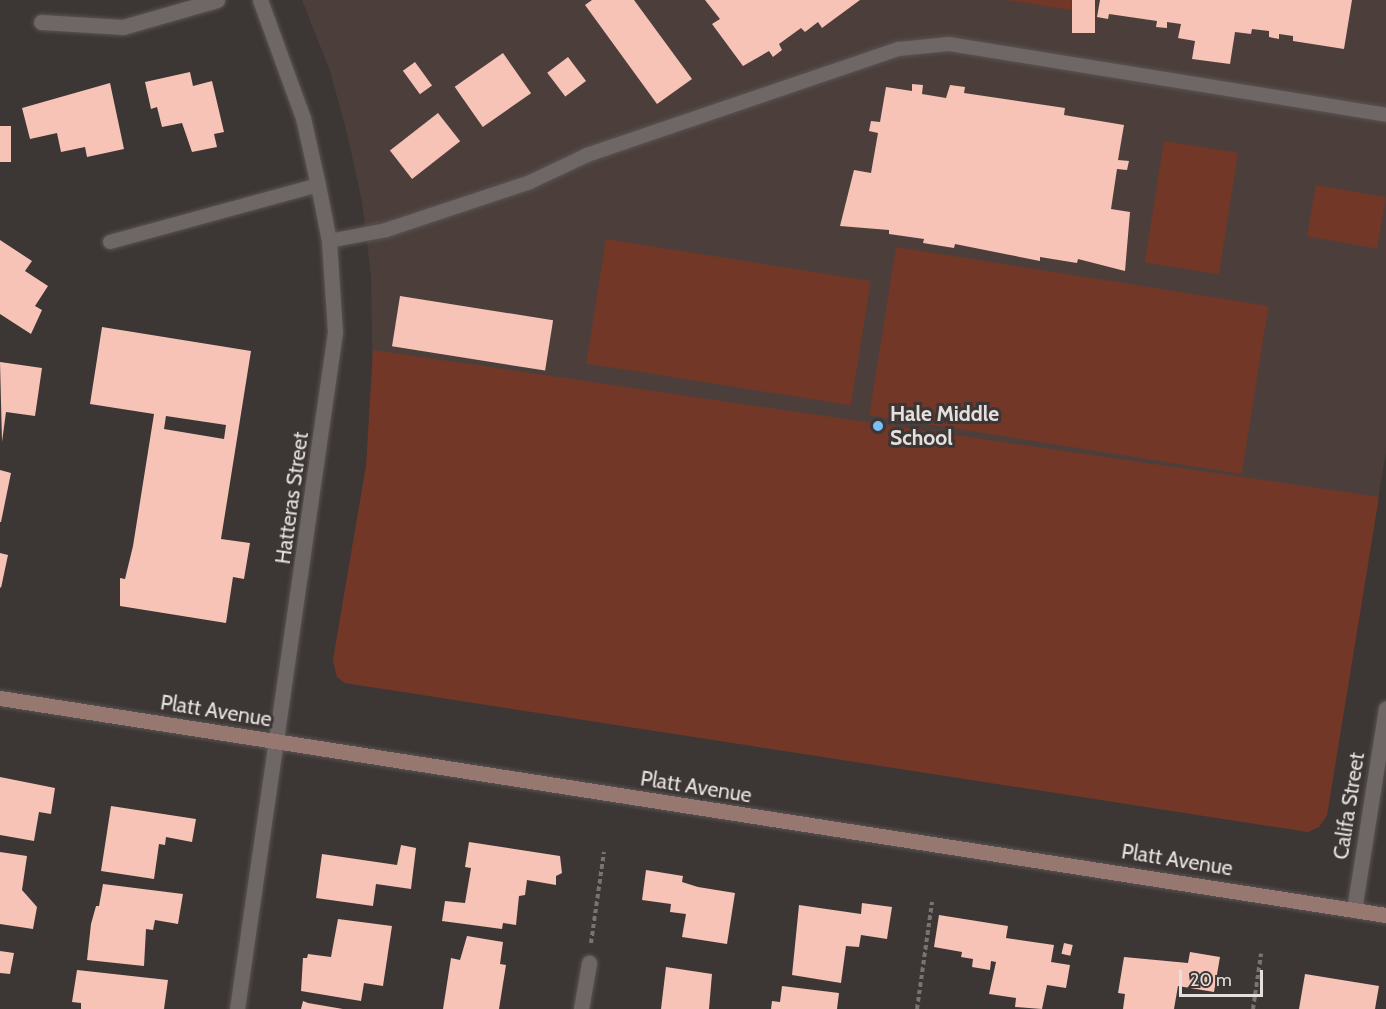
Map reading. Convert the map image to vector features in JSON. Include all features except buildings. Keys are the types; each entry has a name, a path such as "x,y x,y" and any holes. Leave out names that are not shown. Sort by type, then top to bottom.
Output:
{"main road":[{"name":"Platt Avenue","path":"0,698 1386,915"}],"street":[{"path":"41,22 123,27 217,0"},
{"name":"Hatteras Street","path":"237,1009 278,742 335,332 329,241 303,118 260,0"},
{"name":"Califa Street","path":"1354,910 1386,709"},
{"path":"581,1009 589,963"}],"lane":[{"path":"329,241 386,230 497,193 587,155 898,49 949,44 1386,115"},
{"path":"110,242 318,185"}],"path":[{"path":"589,963 604,852"},
{"path":"917,1009 932,902"},
{"path":"1253,1009 1261,954"}],"shaded area":[{"name":"Hale Middle School","path":"302,0 1386,0 1386,451 1327,815 1319,827 1308,832 345,683 337,677 333,660 366,466 373,402 371,275 362,202 347,133 330,71"},
{"path":"1006,0 1072,0 1071,10"},
{"path":"1164,141 1238,153 1219,274 1145,262"},
{"path":"1316,185 1386,197 1377,249 1307,236"},
{"path":"606,239 871,281 851,405 586,363"},
{"path":"896,247 1268,306 1242,474 869,415"},
{"path":"373,350 1379,497 1327,815 1319,827 1308,832 345,683 337,677 333,660 366,466"}],"place":[{"name":"Hale Middle School","path":"878,426"}]}
